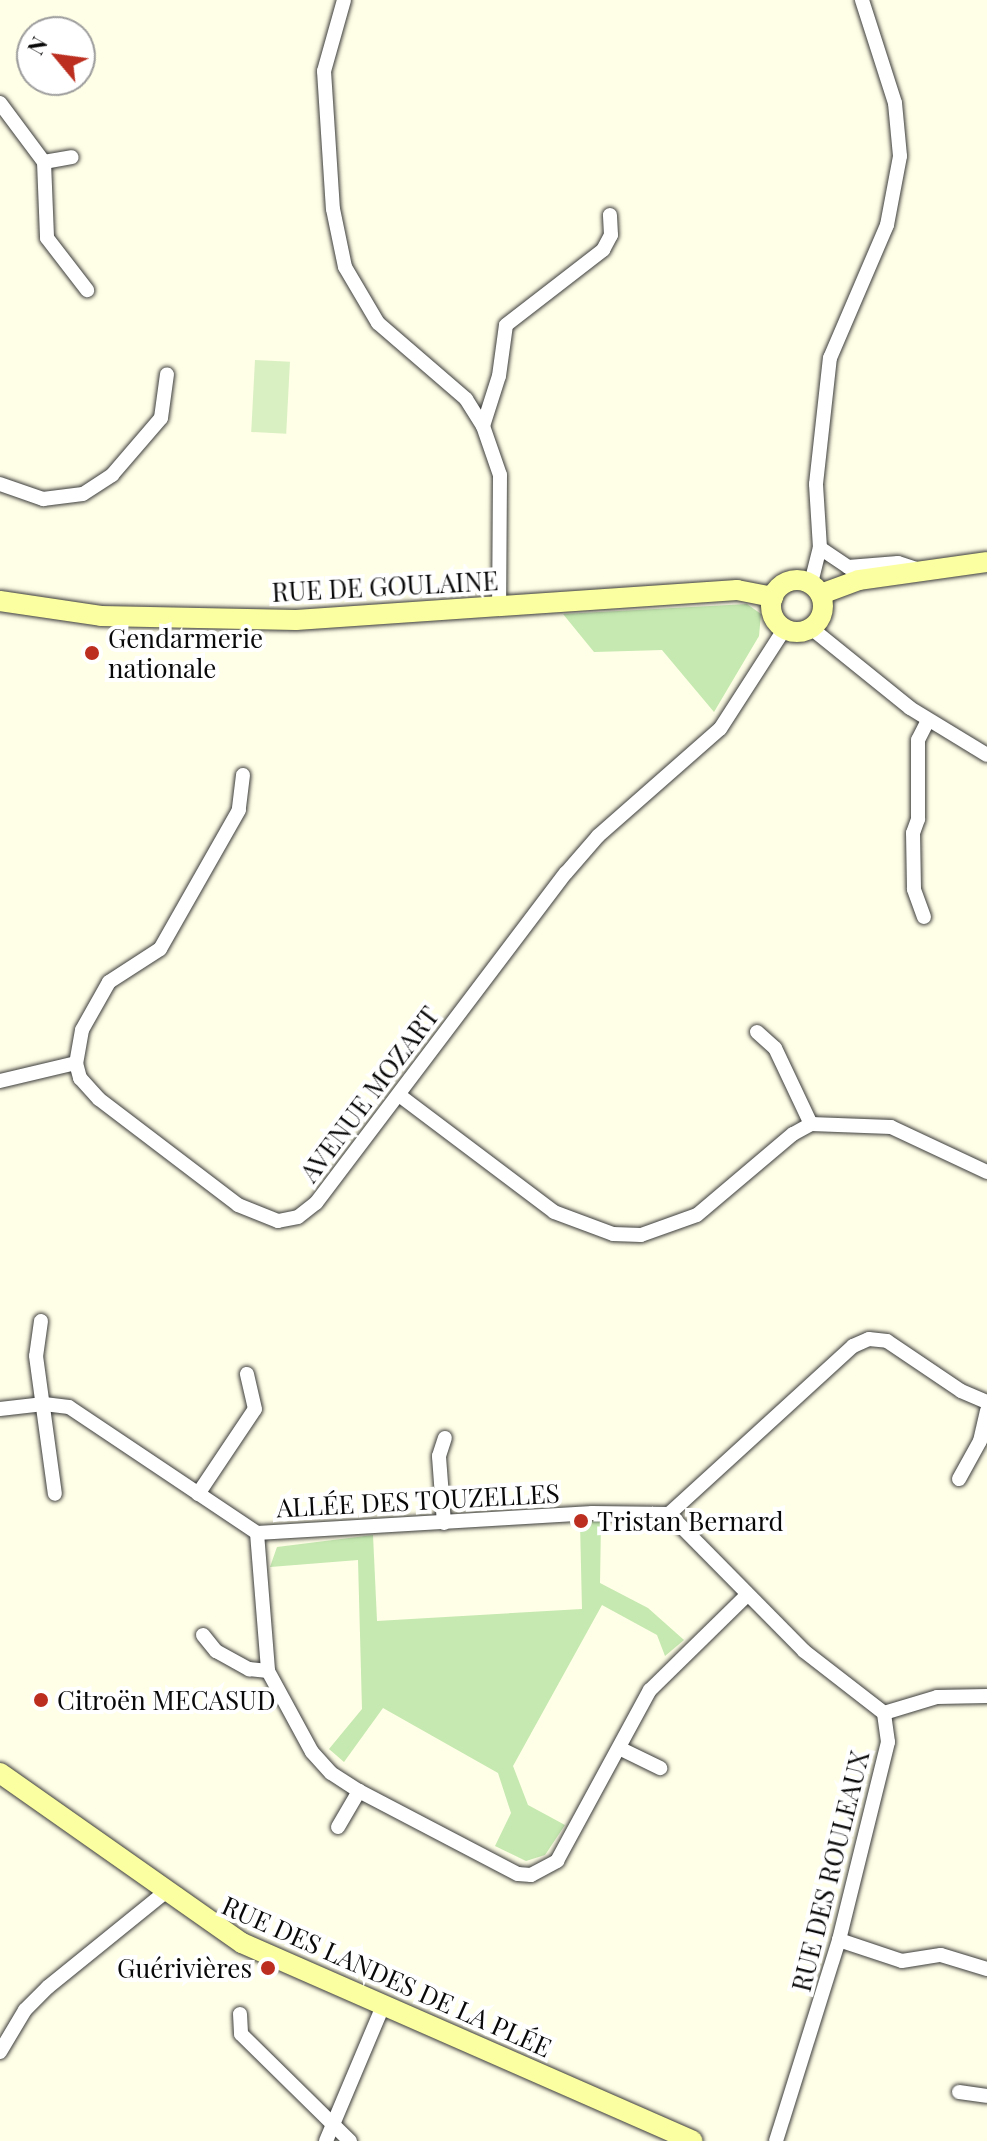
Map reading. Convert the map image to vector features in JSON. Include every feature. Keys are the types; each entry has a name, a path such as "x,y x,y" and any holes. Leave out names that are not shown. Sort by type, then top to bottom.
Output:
{"street":[{"path":"344,0 324,83 333,209 345,267 378,323 466,399 483,426 500,475 499,605"},
{"path":"811,628 821,617 816,589 820,548 816,484 830,358 887,225 900,156 895,103 862,0"},
{"path":"0,103 44,162 47,238 87,290"},
{"path":"44,162 72,157"},
{"path":"483,426 499,376 506,325 603,250 611,235 610,215"},
{"path":"0,484 43,499 83,494 112,475 161,418 167,374"},
{"path":"820,548 848,567 898,563 928,573"},
{"path":"987,562 816,589 789,581 773,597 772,611 785,628 811,628 928,720 987,755"},
{"name":"RUE DE GOULAINE","path":"0,601 101,616 296,620 737,590 773,597"},
{"name":"AVENUE MOZART","path":"76,1063 80,1078 99,1099 238,1205 278,1221 298,1217 316,1203 598,836 720,729 785,628"},
{"path":"924,917 914,889 913,833 918,819 918,740 928,720"},
{"path":"0,1081 76,1063 82,1030 109,982 160,949 239,810 243,775"},
{"path":"757,1032 775,1048 811,1124"},
{"path":"399,1095 554,1212 613,1234 641,1235 697,1215 793,1134 811,1124 891,1127 987,1172"},
{"path":"41,1321 36,1356 55,1494"},
{"path":"987,1402 961,1391 887,1341 869,1339 853,1346 669,1514 804,1651 884,1713 937,1697 987,1696"},
{"path":"198,1494 255,1409 247,1374"},
{"name":"ALLÉE DES TOUZELLES","path":"0,1409 44,1404 69,1407 257,1533 592,1513 669,1514"},
{"path":"959,1479 980,1441 987,1411"},
{"path":"444,1523 439,1456 445,1438"},
{"path":"257,1533 268,1671 312,1752 331,1773 359,1791 518,1874 531,1875 557,1861 650,1690 747,1595"},
{"path":"203,1635 216,1651 249,1669 268,1671"},
{"name":"RUE DES ROULEAUX","path":"776,2141 839,1940 888,1742 884,1713"},
{"path":"619,1748 660,1768"},
{"name":"RUE DES LANDES DE LA PLÉE","path":"0,1773 164,1893 242,1943 692,2141"},
{"path":"338,1827 359,1791"},
{"path":"1,2049 25,2010 48,1987 164,1893"},
{"path":"839,1940 902,1961 941,1955 987,1969"},
{"path":"326,2141 383,2006"},
{"path":"240,2014 241,2034 316,2112 334,2123 350,2141"},
{"path":"959,2092 987,2096"}],"green space":[{"path":"255,360 290,362 286,434 251,432"},
{"path":"747,604 761,614 759,636 714,712 662,650 594,652 563,614"},
{"path":"601,1520 600,1583 648,1608 684,1640 665,1656 657,1635 602,1605 513,1766 528,1805 565,1825 545,1855 526,1861 495,1846 511,1813 498,1773 383,1708 344,1762 329,1749 362,1709 358,1560 270,1567 277,1547 373,1535 377,1621 582,1609 580,1522"}],"place":[{"name":"Gendarmerie nationale","path":"92,653"},
{"name":"Tristan Bernard","path":"581,1521"},
{"name":"Citroën MECASUD","path":"41,1700"},
{"name":"Guérivières","path":"268,1968"}]}
